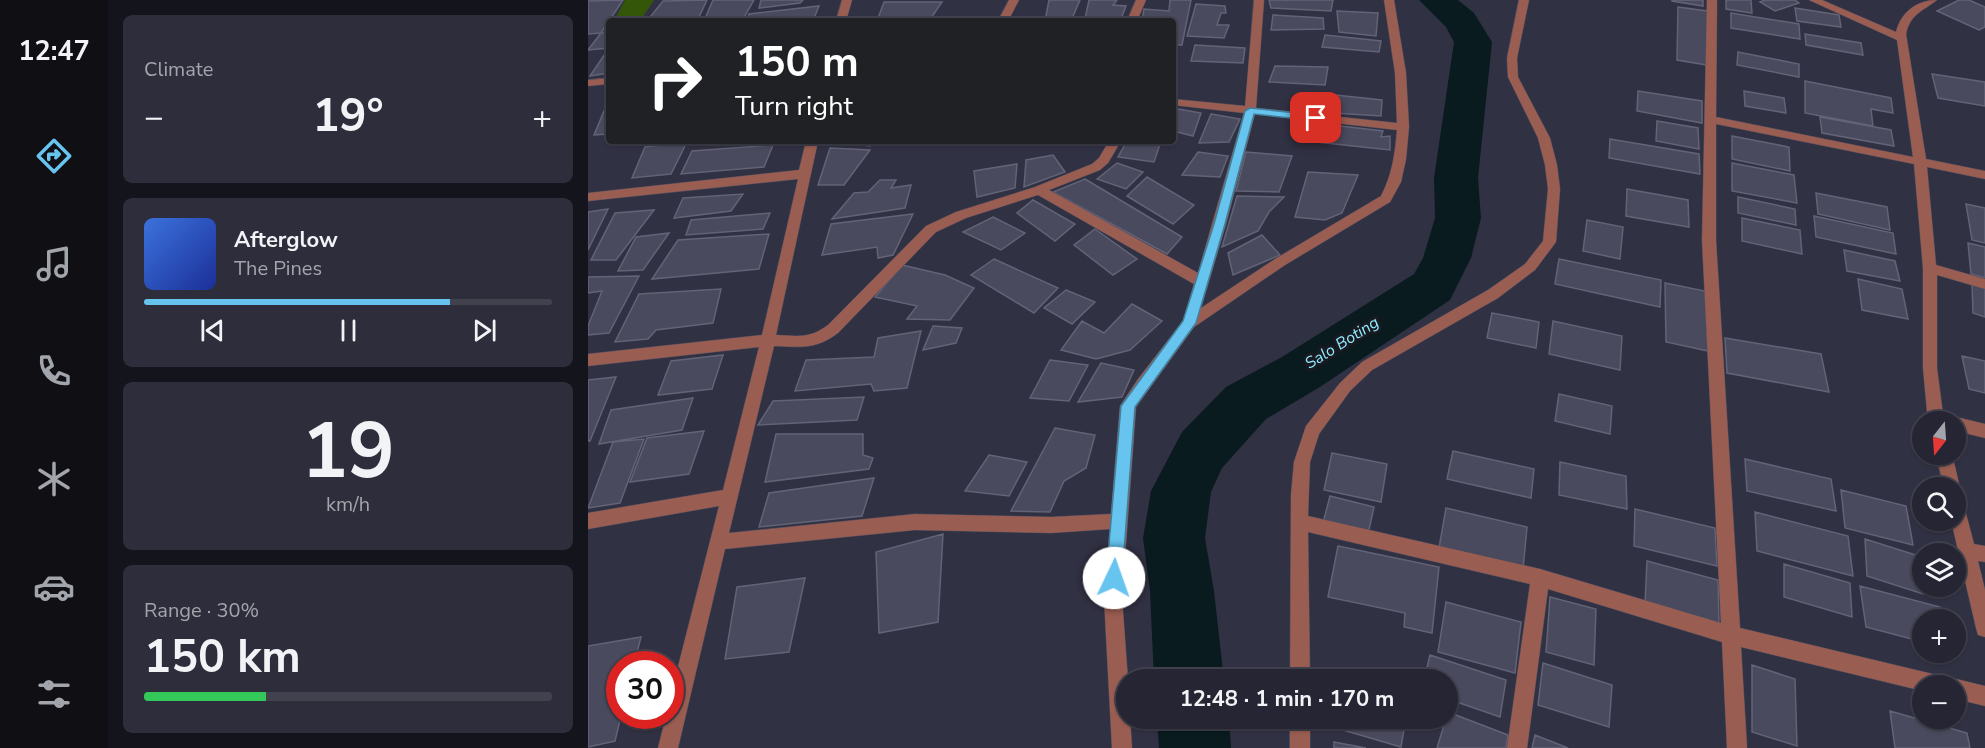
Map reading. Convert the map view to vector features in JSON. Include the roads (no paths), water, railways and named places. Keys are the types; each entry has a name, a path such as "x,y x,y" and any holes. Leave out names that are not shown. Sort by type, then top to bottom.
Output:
{"street":[{"path":"842,18 847,0"},
{"path":"1005,18 1014,0"},
{"path":"1133,18 1141,0"},
{"path":"1122,748 1113,598 1117,521 1128,406 1189,323 1250,111 1259,0"},
{"path":"1189,323 1280,262 1386,198 1393,190 1403,127 1398,43 1389,0"},
{"path":"1300,669 1299,495 1306,445 1312,431 1345,387 1367,366 1502,287 1530,267 1549,242 1554,189 1551,165 1544,138 1513,77 1512,58 1524,0"},
{"path":"1712,0 1708,240 1737,748"},
{"path":"1814,0 1901,38"},
{"path":"1932,0 1912,12 1902,28 1901,38 1920,161 1930,268 1930,368 1938,411"},
{"path":"588,83 606,81"},
{"path":"1176,102 1403,127"},
{"path":"1710,119 1985,175"},
{"path":"668,748 768,340 811,144"},
{"path":"588,360 768,340 807,342 819,339 833,329 931,229 961,215 1039,190 1096,167 1104,160 1112,144"},
{"path":"588,197 804,174"},
{"path":"1039,190 1202,282"},
{"path":"1930,268 1985,284"},
{"path":"1966,426 1985,431"},
{"path":"588,521 729,497"},
{"path":"718,542 915,522 1059,525 1117,521"},
{"path":"1299,522 1540,578 1731,635 1912,679"},
{"path":"1985,554 1966,551 1985,628"},
{"path":"1517,748 1540,578"},
{"path":"1966,691 1985,696"},
{"path":"1300,729 1300,748"}],"waterway":[{"name":"Salo Boting","path":"1188,669 1182,591 1174,538 1181,491 1202,450 1246,403 1301,372 1432,287 1447,258 1458,218 1456,178 1473,42 1461,21 1437,0"},
{"name":"Salo Boting","path":"1194,729 1195,748"}]}
